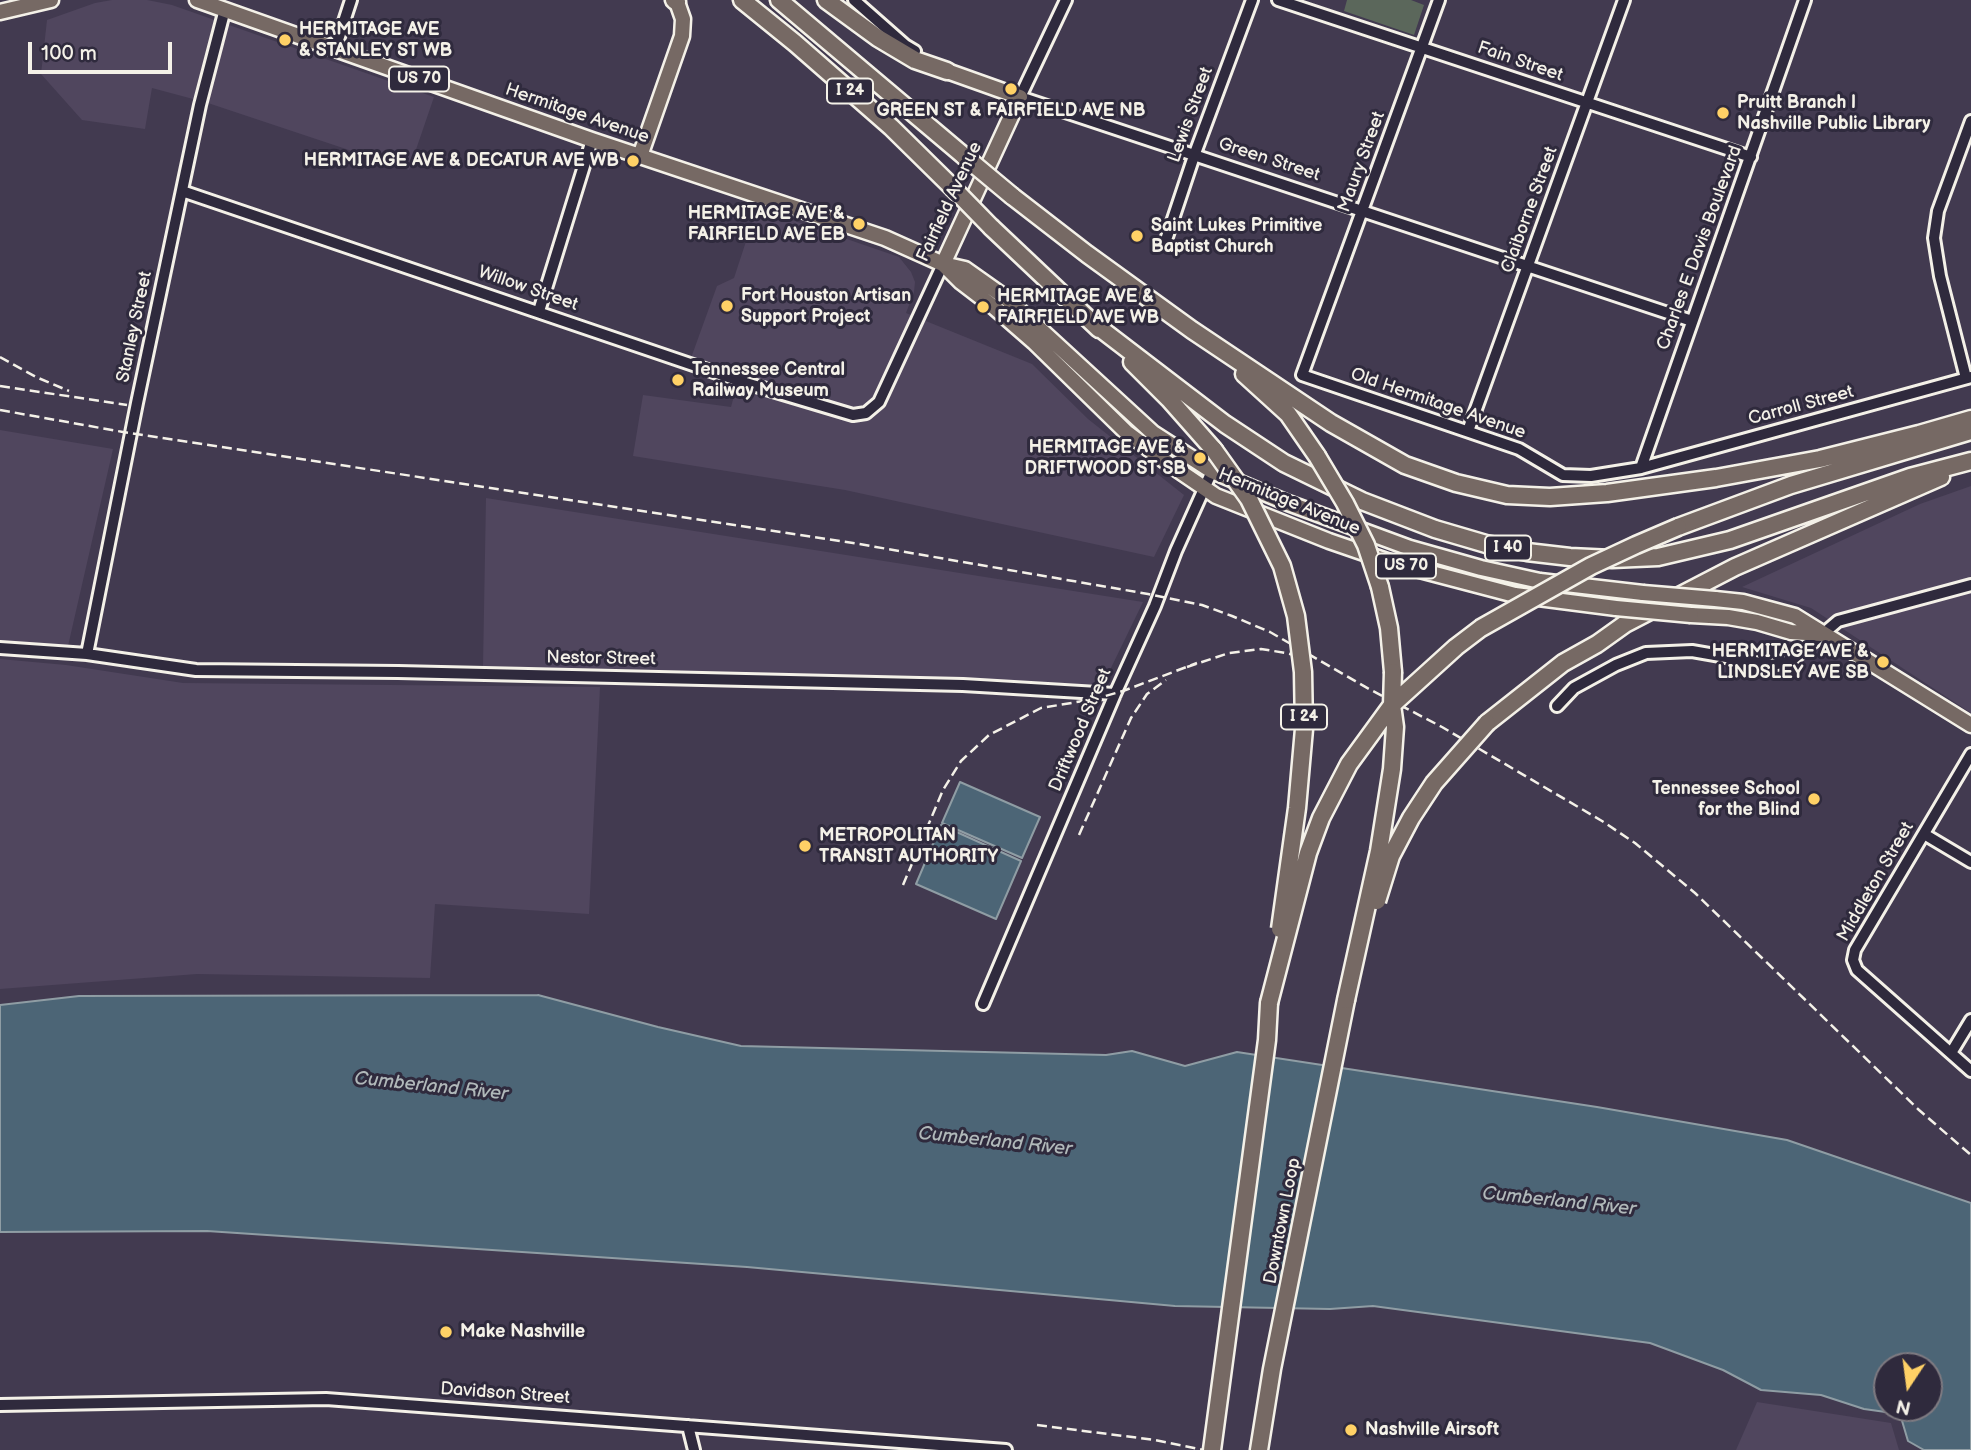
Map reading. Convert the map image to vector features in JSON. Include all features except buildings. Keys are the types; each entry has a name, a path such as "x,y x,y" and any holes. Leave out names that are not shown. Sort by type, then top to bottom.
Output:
{"highway":[{"name":"I 24","path":"741,0 891,127 1093,323 1169,399 1214,450 1249,499 1282,566 1296,616 1303,672 1304,729 1297,808 1269,1003"},
{"name":"I 24","path":"779,0 1012,196 1192,330 1247,377 1288,414 1345,503 1366,545 1380,587 1389,628 1395,727 1392,769 1379,851 1346,1000"},
{"path":"826,0 906,55 947,71"},
{"name":"I 40","path":"1093,323 1225,424 1284,463 1362,501 1434,529 1527,552 1612,559 1658,557 1730,540 1910,477 1971,463"},
{"path":"1192,330 1331,423 1405,465 1456,483 1507,495 1550,497 1595,494 1689,482 1820,459 1971,419"},
{"path":"1919,434 1942,420 1971,412"},
{"path":"1269,1003 1308,853 1321,818 1349,764 1392,705 1455,648 1481,628 1591,566 1678,527 1791,485 1971,431"},
{"path":"1346,1000 1391,856 1434,783 1487,723 1563,663 1625,624 1735,567 1971,463"},
{"name":"Downtown Loop","path":"1259,1450 1272,1369 1346,1000"},
{"name":"Downtown Loop","path":"1212,1450 1267,1040 1269,1003"}],"main road":[{"path":"0,12 51,0"},
{"name":"Hermitage Avenue","path":"197,0 592,140 885,237 943,264 965,270 1006,298 1153,433 1212,471 1328,519 1410,548 1540,581 1743,601 1795,616 1971,725"},
{"path":"640,156 682,36 683,19 674,1"},
{"name":"Green Street","path":"947,71 1020,97"},
{"name":"Fairfield Avenue","path":"943,264 1020,97"},
{"name":"Hermitage Avenue","path":"943,264 1034,342 1126,432 1216,496 1393,563 1516,594 1616,608 1728,617 1791,632 1822,634"}],"street":[{"path":"335,49 351,0"},
{"name":"Green Street","path":"854,0 905,45 947,71"},
{"name":"Fairfield Avenue","path":"1020,97 1066,0"},
{"name":"Lewis Street","path":"1165,243 1252,0"},
{"name":"Fain Street","path":"1278,0 1751,157"},
{"name":"Maury Street","path":"1302,375 1439,0"},
{"name":"Claiborne Street","path":"1468,431 1624,0"},
{"name":"Charles E Davis Boulevard","path":"1641,468 1805,0"},
{"name":"Stanley Street","path":"87,654 136,403 200,105 225,9"},
{"name":"Green Street","path":"1020,97 1692,321"},
{"path":"1968,378 1940,276 1934,238 1938,211 1971,121"},
{"path":"539,311 592,140"},
{"name":"Willow Street","path":"182,191 746,383 846,414 863,414"},
{"name":"Fairfield Avenue","path":"863,414 872,410 879,402 943,264"},
{"name":"Old Hermitage Avenue","path":"1302,375 1520,449 1563,475 1591,476 1641,468"},
{"name":"Carroll Street","path":"1641,468 1968,378"},
{"name":"Driftwood Street","path":"983,1004 1212,471"},
{"path":"1557,706 1574,688 1616,665 1646,653 1692,651 1772,665 1791,661 1838,621 1971,585"},
{"name":"Nestor Street","path":"0,648 87,654 196,670 950,685 1115,694"},
{"name":"Middleton Street","path":"1971,754 1855,950 1853,960 1857,970 1971,1071"},
{"path":"1924,834 1971,862"},
{"path":"1951,1053 1971,1020"},
{"name":"Davidson Street","path":"0,1405 326,1399 1006,1450"},
{"path":"688,1426 694,1450"}],"shaded area":[{"path":"147,0 172,5 434,97 409,170 208,103 152,88 145,129 82,120 41,74 47,20 95,3"},
{"path":"757,208 899,257 915,282 906,313 1032,364 1088,419 1184,495 1154,557 845,490 633,456 643,395 731,407 740,374 691,358 717,286 734,278"},
{"path":"0,430 113,449 68,646 0,641"},
{"path":"1971,486 1971,713 1811,608 1742,587 1920,504"},
{"path":"486,498 1143,602 1109,672 1091,684 483,666"},
{"path":"0,659 66,665 183,683 600,687 589,914 435,904 430,978 197,974 0,989"},
{"path":"1757,1402 1891,1423 1899,1450 1736,1450"}],"green space":[{"path":"1347,0 1411,0 1424,5 1414,35 1344,11"}],"water":[{"path":"960,782 1040,817 1022,858 942,823"},
{"path":"941,825 1021,861 996,919 916,884"},
{"name":"Cumberland River","path":"538,995 741,1046 1106,1055 1132,1051 1185,1066 1237,1052 1597,1107 1787,1140 1971,1203 1971,1450 1924,1450 1908,1441 1902,1422 1943,1422 1943,1352 1873,1352 1873,1410 1821,1395 1761,1390 1723,1370 1650,1343 1373,1306 1330,1309 1175,1306 747,1267 207,1231 0,1232 0,1005 79,996"}],"railway":[{"path":"0,357 69,391"},
{"path":"0,386 127,405"},
{"path":"0,410 123,432 859,544 1148,594 1202,605 1232,616 1270,632 1442,727 1635,843 1695,893 1919,1110 1971,1155"},
{"path":"1187,667 1229,653 1261,649 1302,657"},
{"path":"903,885 943,790 961,761 989,735 1041,708 1095,699 1123,691 1197,663"},
{"path":"1079,835 1131,718 1147,694 1166,680"},
{"path":"1037,1425 1155,1440 1204,1450"}],"place":[{"name":"HERMITAGE AVE & STANLEY ST WB","path":"285,40"},
{"name":"GREEN ST & FAIRFIELD AVE NB","path":"1011,89"},
{"name":"Pruitt Branch | Nashville Public Library","path":"1723,113"},
{"name":"HERMITAGE AVE & DECATUR AVE WB","path":"633,161"},
{"name":"HERMITAGE AVE & FAIRFIELD AVE EB","path":"859,224"},
{"name":"Saint Lukes Primitive Baptist Church","path":"1137,236"},
{"name":"Fort Houston Artisan Support Project","path":"727,306"},
{"name":"HERMITAGE AVE & FAIRFIELD AVE WB","path":"983,307"},
{"name":"Tennessee Central Railway Museum","path":"678,380"},
{"name":"HERMITAGE AVE & DRIFTWOOD ST SB","path":"1200,458"},
{"name":"HERMITAGE AVE & LINDSLEY AVE SB","path":"1883,662"},
{"name":"Tennessee School for the Blind","path":"1814,799"},
{"name":"METROPOLITAN TRANSIT AUTHORITY","path":"805,846"},
{"name":"Make Nashville","path":"446,1332"},
{"name":"Nashville Airsoft","path":"1351,1430"}]}
